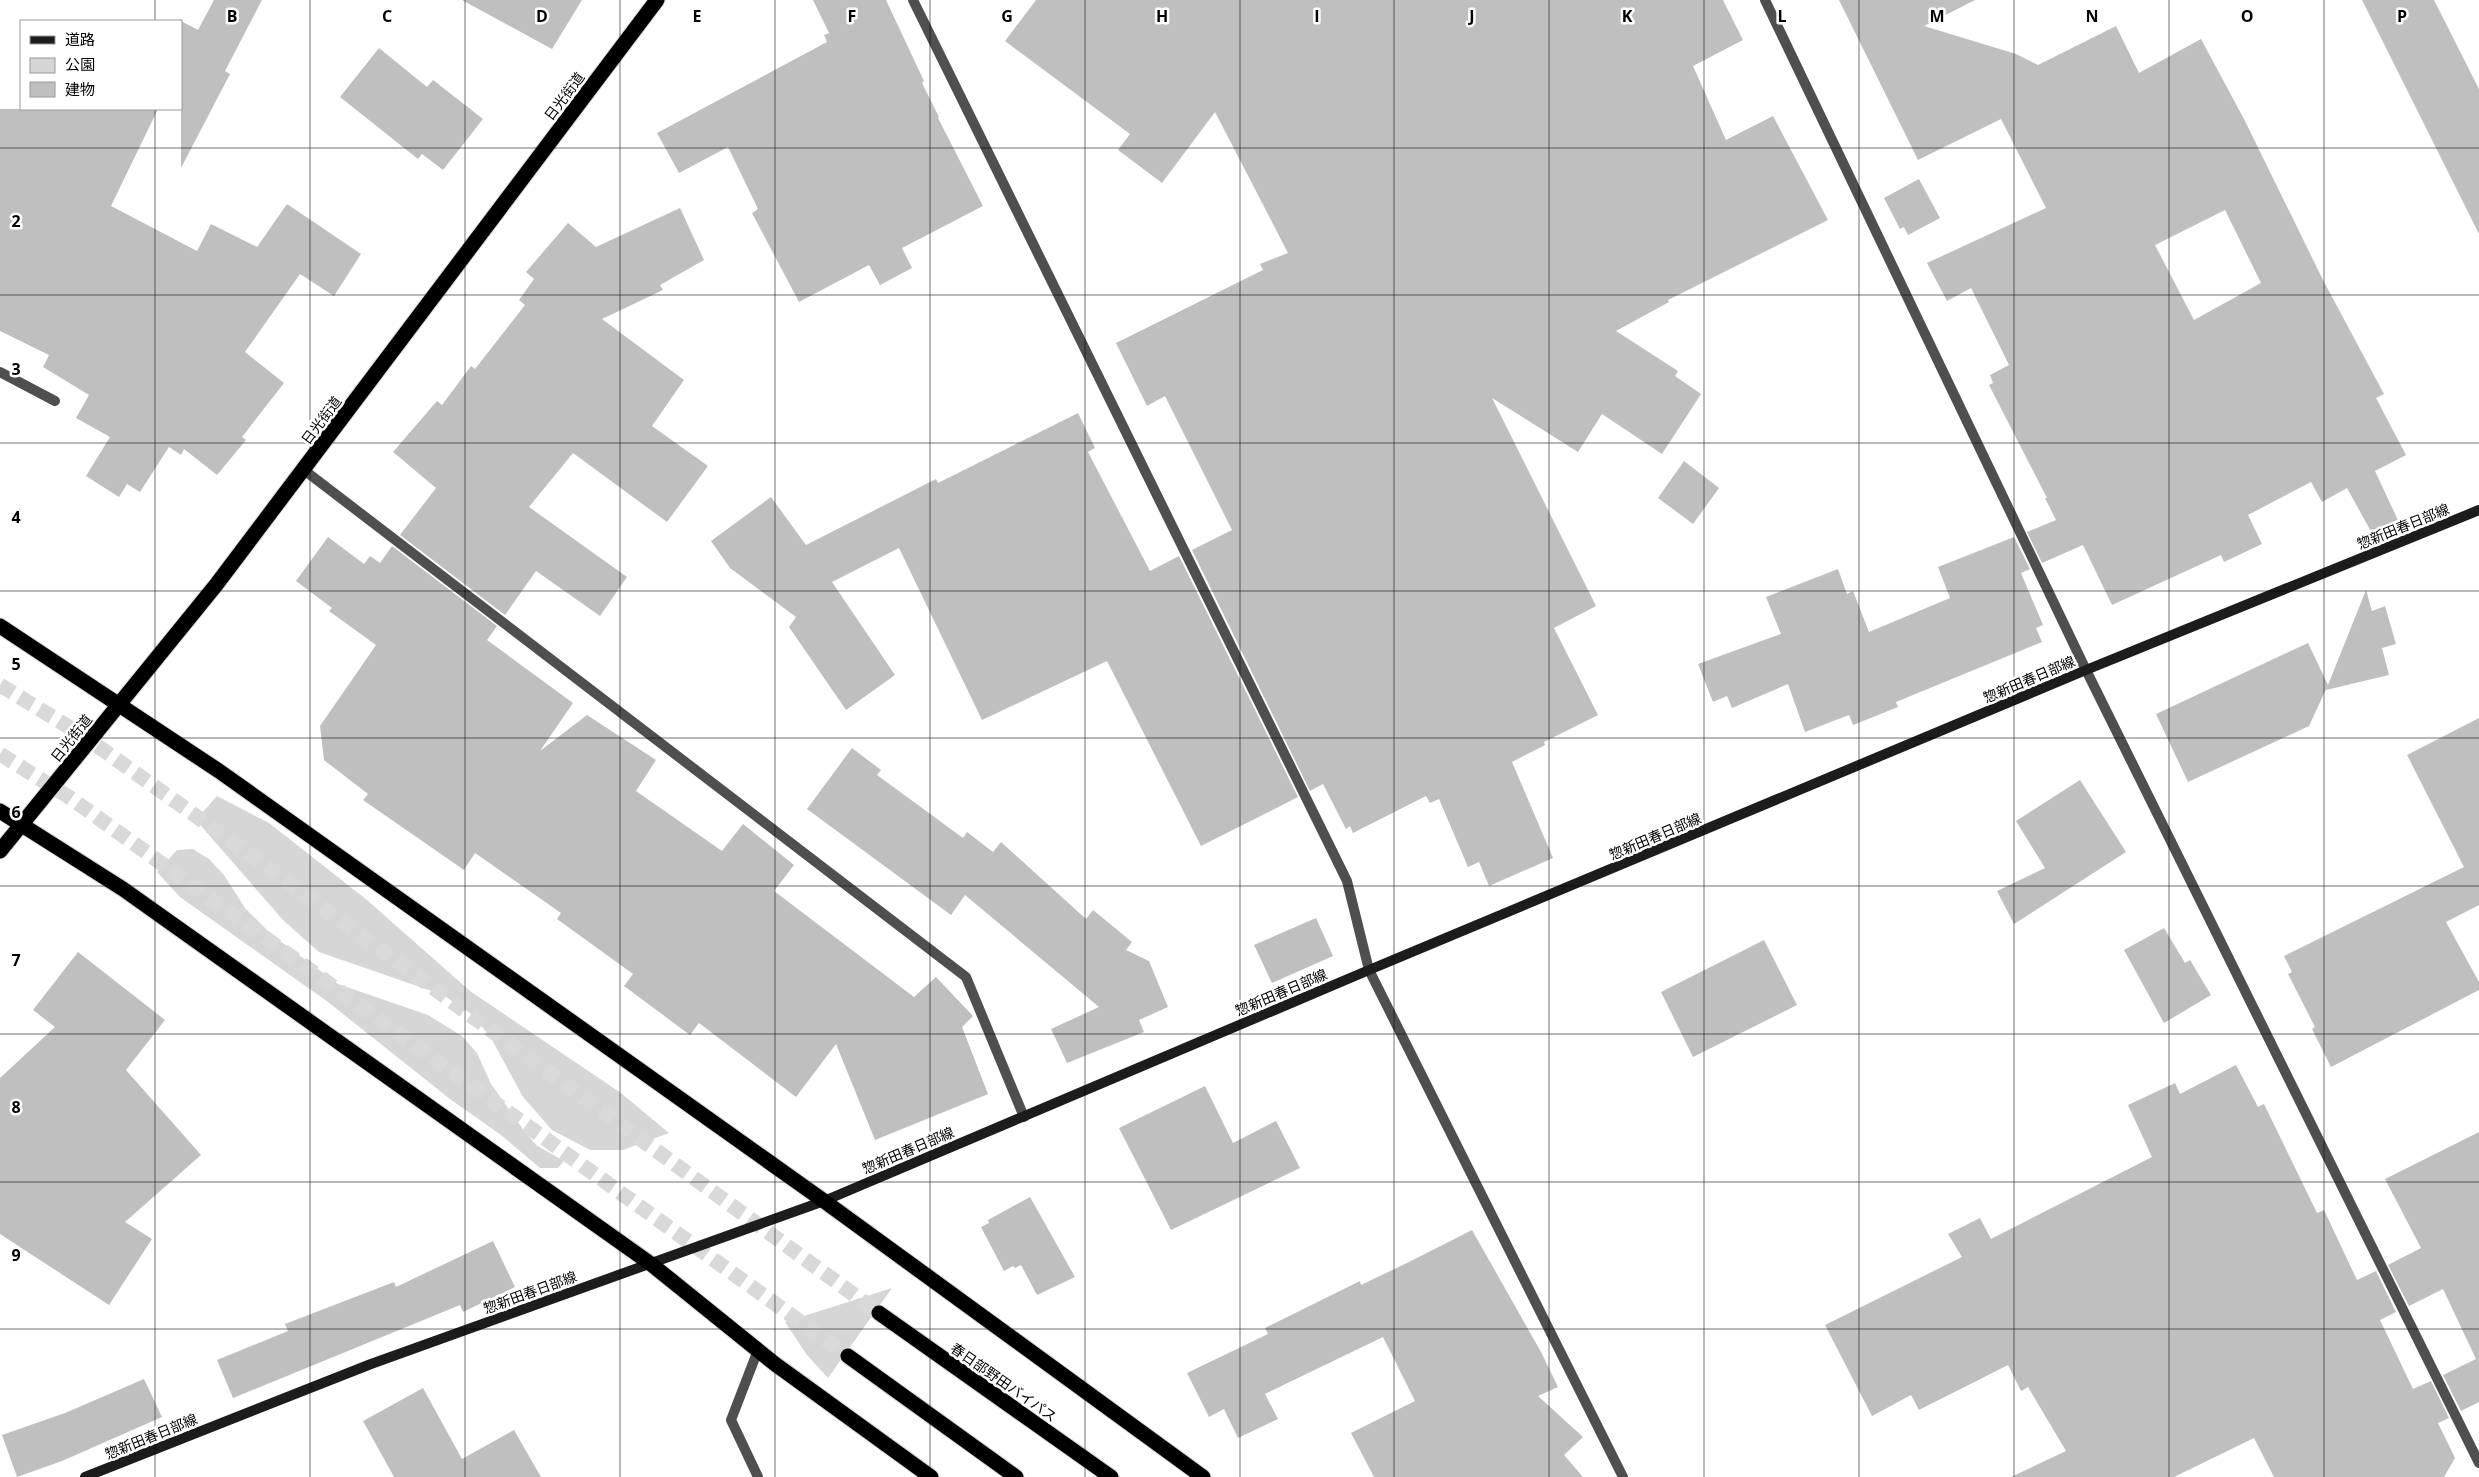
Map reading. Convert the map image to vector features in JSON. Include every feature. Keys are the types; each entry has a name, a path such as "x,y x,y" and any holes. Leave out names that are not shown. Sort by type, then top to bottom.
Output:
{"highway":[{"name":"日光街道","path":"0,851 216,584 304,470 657,0"},
{"path":"0,626 219,771 824,1201 1204,1477"},
{"path":"0,811 123,889 651,1264 758,1350 931,1477"},
{"name":"春日部野田バイパス","path":"879,1313 1111,1477"},
{"path":"848,1356 1016,1477"}],"main road":[{"name":"惣新田春日部線","path":"86,1477 371,1364 824,1201 1369,970 2086,670 2479,510"}],"street":[{"path":"913,0 1347,881 1369,970 1623,1477"},
{"path":"1765,0 2086,670 2479,1463"},
{"path":"0,372 55,401"},
{"path":"304,470 966,977 1024,1117"},
{"path":"758,1350 730,1420 758,1477"}],"green space":[{"path":"217,796 269,823 367,900 470,991 621,1093 669,1133 623,1150 590,1150 552,1130 523,1097 490,1036 470,1013 443,995 319,952 283,920 196,820"},
{"path":"193,849 209,859 224,875 245,908 272,935 338,984 428,1015 462,1036 477,1053 491,1084 525,1132 536,1145 564,1161 558,1168 540,1168 501,1135 450,1099 328,1002 180,897 157,872 177,850"},
{"path":"892,1288 828,1378 807,1355 785,1322"}],"building":[{"path":"214,0 262,0 225,71 230,74 181,168 182,22 198,30"},
{"path":"462,0 582,0 552,49"},
{"path":"813,0 886,0 924,81 922,83 938,118 983,206 902,248 912,268 880,285 869,265 799,302 752,213 758,209 728,147 679,173 657,133 827,42 824,35 829,33"},
{"path":"1036,0 1723,0 1743,40 1693,66 1726,140 1773,116 1828,220 1668,300 1669,302 1616,331 1678,371 1675,376 1701,394 1662,454 1602,414 1578,452 1492,398 1596,606 1554,628 1598,715 1544,742 1545,745 1512,762 1553,858 1489,886 1479,862 1468,867 1439,799 1430,803 1426,796 1353,833 1350,826 1346,829 1323,784 1310,791 1192,550 1232,530 1165,396 1147,406 1116,343 1263,270 1260,264 1288,253 1215,112 1162,183 1118,150 1130,134 1005,41"},
{"path":"1839,0 1975,0 1924,26 2016,54 2038,65 2116,26 2139,73 2201,39 2245,121 2323,280 2384,394 2376,398 2406,455 2375,471 2404,533 2378,544 2347,488 2322,502 2311,482 2248,515 2262,544 2224,562 2221,555 2112,605 2083,545 2042,563 2027,532 2056,520 2045,498 2047,498 1989,385 1993,383 1990,375 2009,365 1971,288 1947,301 1927,263 2046,208 2001,119 1918,160","holes":["2225,210 2261,283 2194,320 2155,245"]},
{"path":"2362,0 2434,0 2479,89 2479,234"},
{"path":"379,48 427,87 433,80 483,119 443,170 422,154 418,159 340,97"},
{"path":"0,109 158,110 111,206 197,251 211,224 257,247 287,204 361,254 334,296 300,274 245,352 284,383 242,437 246,440 217,475 184,449 181,455 169,447 140,492 127,484 119,497 86,476 110,437 76,418 89,395 43,367 49,355 0,331"},
{"path":"1919,179 1940,218 1908,235 1904,227 1900,229 1884,198"},
{"path":"680,208 704,260 660,285 663,290 602,319 684,380 652,426 708,466 667,522 573,453 529,507 627,577 600,616 536,571 505,615 400,535 436,488 393,452 437,401 442,405 471,366 475,369 525,305 519,300 534,279 526,272 568,223 596,247"},
{"path":"1078,413 1095,448 1088,452 1150,571 1179,556 1298,797 1201,846 1107,661 982,720 899,548 832,582 895,675 846,710 789,627 796,617 730,568 711,541 771,497 806,545 936,479 938,483"},
{"path":"1684,461 1719,488 1693,524 1658,498"},
{"path":"328,537 364,564 370,556 380,563 392,546 497,626 487,640 573,703 540,751 587,715 656,760 636,791 722,851 743,824 794,865 774,891 914,997 936,977 973,1016 962,1027 988,1094 875,1140 836,1044 796,1097 699,1023 690,1035 624,986 633,974 557,919 561,913 475,853 464,870 363,800 368,794 324,760 320,726 376,645 329,611 332,608 296,581"},
{"path":"2014,537 2030,569 2021,573 2043,625 2036,628 2042,642 1896,702 1898,707 1853,725 1849,715 1805,732 1788,684 1732,708 1727,696 1713,702 1698,664 1781,634 1766,597 1838,569 1847,594 1853,591 1869,632 1950,598 1938,567"},
{"path":"2366,590 2372,611 2385,606 2396,644 2382,648 2389,675 2326,690"},
{"path":"2308,643 2328,685 2309,726 2188,782 2156,714"},
{"path":"2479,718 2479,905 2446,922 2479,982 2479,990 2331,1067 2312,1029 2315,1027 2288,974 2292,972 2284,956 2464,867 2407,755"},
{"path":"852,748 881,770 877,775 963,838 967,832 993,852 1001,842 1086,919 1093,910 1132,942 1126,950 1149,961 1168,1007 1139,1020 1144,1032 1067,1063 1051,1029 1099,1007 965,895 951,915 807,809"},
{"path":"2080,780 2126,852 2014,924 1997,891 2045,868 2016,821"},
{"path":"1316,918 1333,956 1272,983 1254,945"},
{"path":"2164,928 2185,963 2190,960 2211,995 2164,1023 2124,950"},
{"path":"1764,940 1797,1005 1693,1057 1661,992"},
{"path":"78,952 165,1020 126,1070 201,1155 125,1222 152,1239 109,1305 0,1234 0,1078 55,1027 33,1010"},
{"path":"2236,1065 2258,1107 2264,1104 2317,1213 2324,1210 2357,1280 2376,1271 2396,1312 2380,1320 2413,1389 2431,1381 2449,1418 2438,1423 2455,1458 2444,1477 2274,1477 2254,1438 2174,1477 2011,1477 2066,1451 2028,1387 2021,1391 2008,1365 1919,1410 1911,1395 1872,1416 1825,1325 1962,1257 1948,1234 1980,1218 1991,1239 2152,1157 2128,1105 2175,1083 2180,1094"},
{"path":"1205,1086 1233,1143 1276,1121 1300,1168 1171,1230 1119,1128"},
{"path":"2479,1132 2479,1402 2461,1411 2443,1375 2476,1359 2443,1289 2409,1306 2388,1265 2421,1248 2385,1179"},
{"path":"1030,1197 1075,1277 1037,1295 1021,1265 1015,1268 1013,1266 1004,1271 981,1227 989,1223 988,1220"},
{"path":"1472,1230 1541,1352 1558,1387 1538,1396 1583,1437 1564,1455 1583,1477 1374,1477 1351,1433 1415,1401 1383,1337 1265,1394 1278,1419 1238,1438 1224,1409 1209,1417 1187,1373 1268,1334 1265,1328 1360,1281 1361,1285"},
{"path":"493,1241 515,1287 463,1312 460,1305 233,1398 217,1360 288,1331 285,1324 394,1282 396,1287"},
{"path":"144,1379 162,1417 62,1461 17,1477 2,1435 65,1413"},
{"path":"423,1388 462,1459 514,1430 541,1477 394,1477 363,1421"}],"tunnel":[{"path":"0,685 82,735 255,858 879,1313"},
{"path":"0,754 69,797 848,1356"}]}
